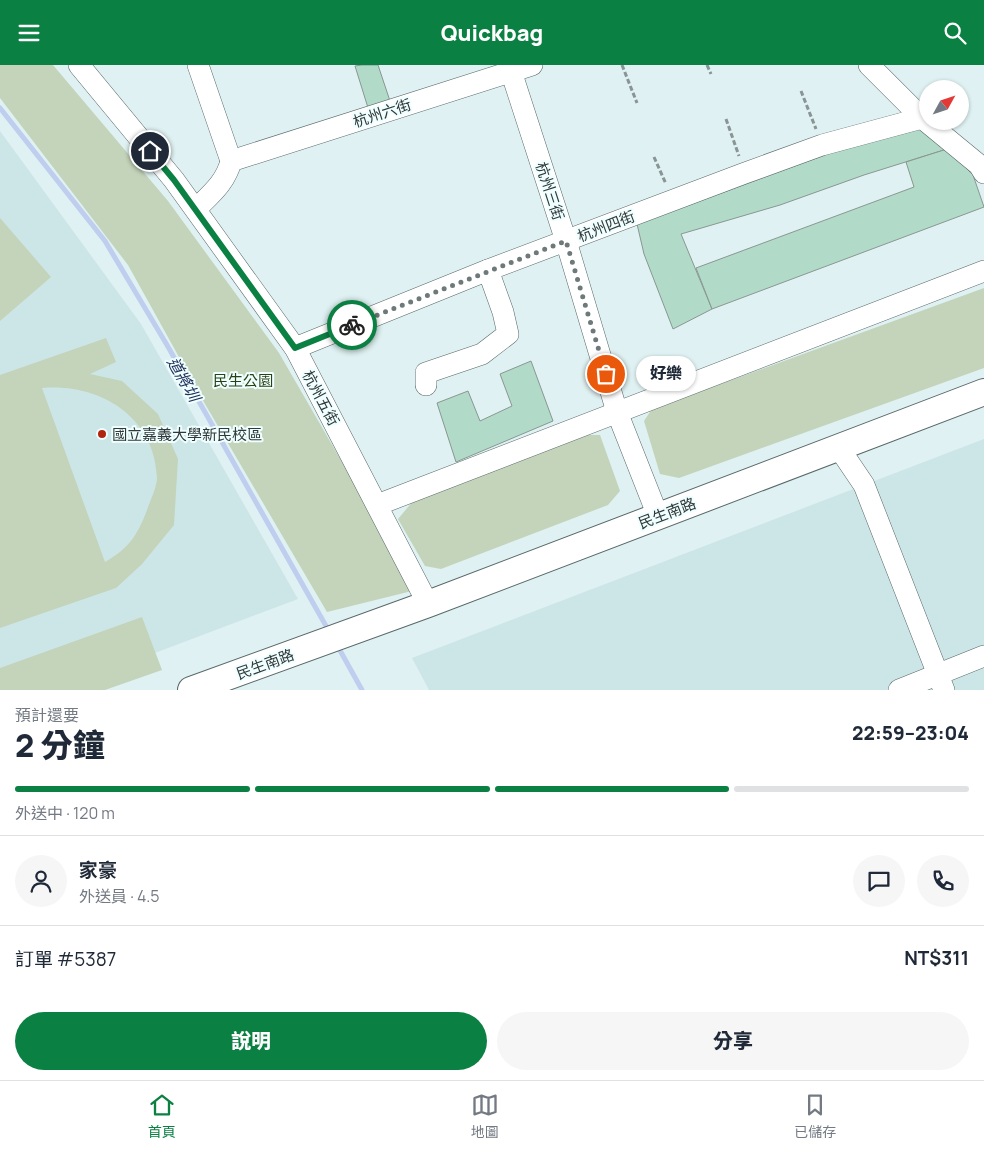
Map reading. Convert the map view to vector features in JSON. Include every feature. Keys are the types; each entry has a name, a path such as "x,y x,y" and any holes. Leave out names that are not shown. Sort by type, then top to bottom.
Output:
{"main road":[{"name":"民生南路","path":"204,688 428,605 984,392"}],"street":[{"name":"杭州五街","path":"79,65 174,180 295,348 428,605"},
{"path":"196,209 218,187 228,173 231,161 198,65"},
{"name":"杭州六街","path":"231,161 510,69 532,65"},
{"path":"869,65 919,115"},
{"name":"杭州三街","path":"510,69 566,241 617,412 658,516"},
{"name":"杭州四街","path":"295,348 488,270 745,173 822,145 919,119"},
{"path":"937,130 979,165 984,173"},
{"path":"426,385 426,373 482,354 508,333 503,311 488,270"},
{"path":"377,505 984,271"},
{"path":"839,448 864,485 941,682"},
{"path":"899,690 941,682 984,655"}],"path":[{"path":"622,65 637,103"},
{"path":"707,65 710,74"},
{"path":"801,91 822,145"},
{"path":"726,119 745,173"},
{"path":"654,157 673,201"}],"shaded area":[{"name":"國立嘉義大學新民校區","path":"0,131 141,324 298,599 57,690 0,690"},
{"path":"984,439 984,690 429,690 412,658"}],"green space":[{"name":"民生公園","path":"0,65 53,65 168,201 279,353 416,590 327,612 205,404 128,265 0,98"},
{"path":"0,218 51,277 0,321"},
{"path":"984,288 984,368 679,478 660,474 644,421 652,409"},
{"path":"106,338 116,362 90,374 122,381 158,414 178,459 174,525 142,564 116,588 0,628 0,375","holes":["42,388 84,391 103,398 120,408 135,421 146,437 154,456 157,482 143,519 131,541 120,552 105,562"]},
{"path":"585,435 600,435 620,491 608,505 441,569 425,566 398,519 413,501"},
{"path":"142,617 162,670 105,690 0,690 0,668"}],"building":[{"path":"378,65 391,104 369,111 355,66"},
{"path":"915,122 919,125 919,130 924,130 947,149 864,175 780,205 681,234 712,309 673,329 644,254 637,224"},
{"path":"947,149 973,175 984,207 712,309 696,268 914,187 906,162"},
{"path":"531,361 553,421 456,462 437,403 468,391 480,421 512,406 500,374"}],"waterway":[{"name":"道將圳","path":"0,108 105,241 167,345 330,633"},
{"name":"道將圳","path":"337,645 362,690"}],"way so far":[{"path":"352,325 488,270 566,241 606,374"}],"place":[{"name":"好樂","path":"606,374"},
{"name":"國立嘉義大學新民校區","path":"102,434"}],"route":[{"path":"150,151 196,209 295,348 352,325"}]}
